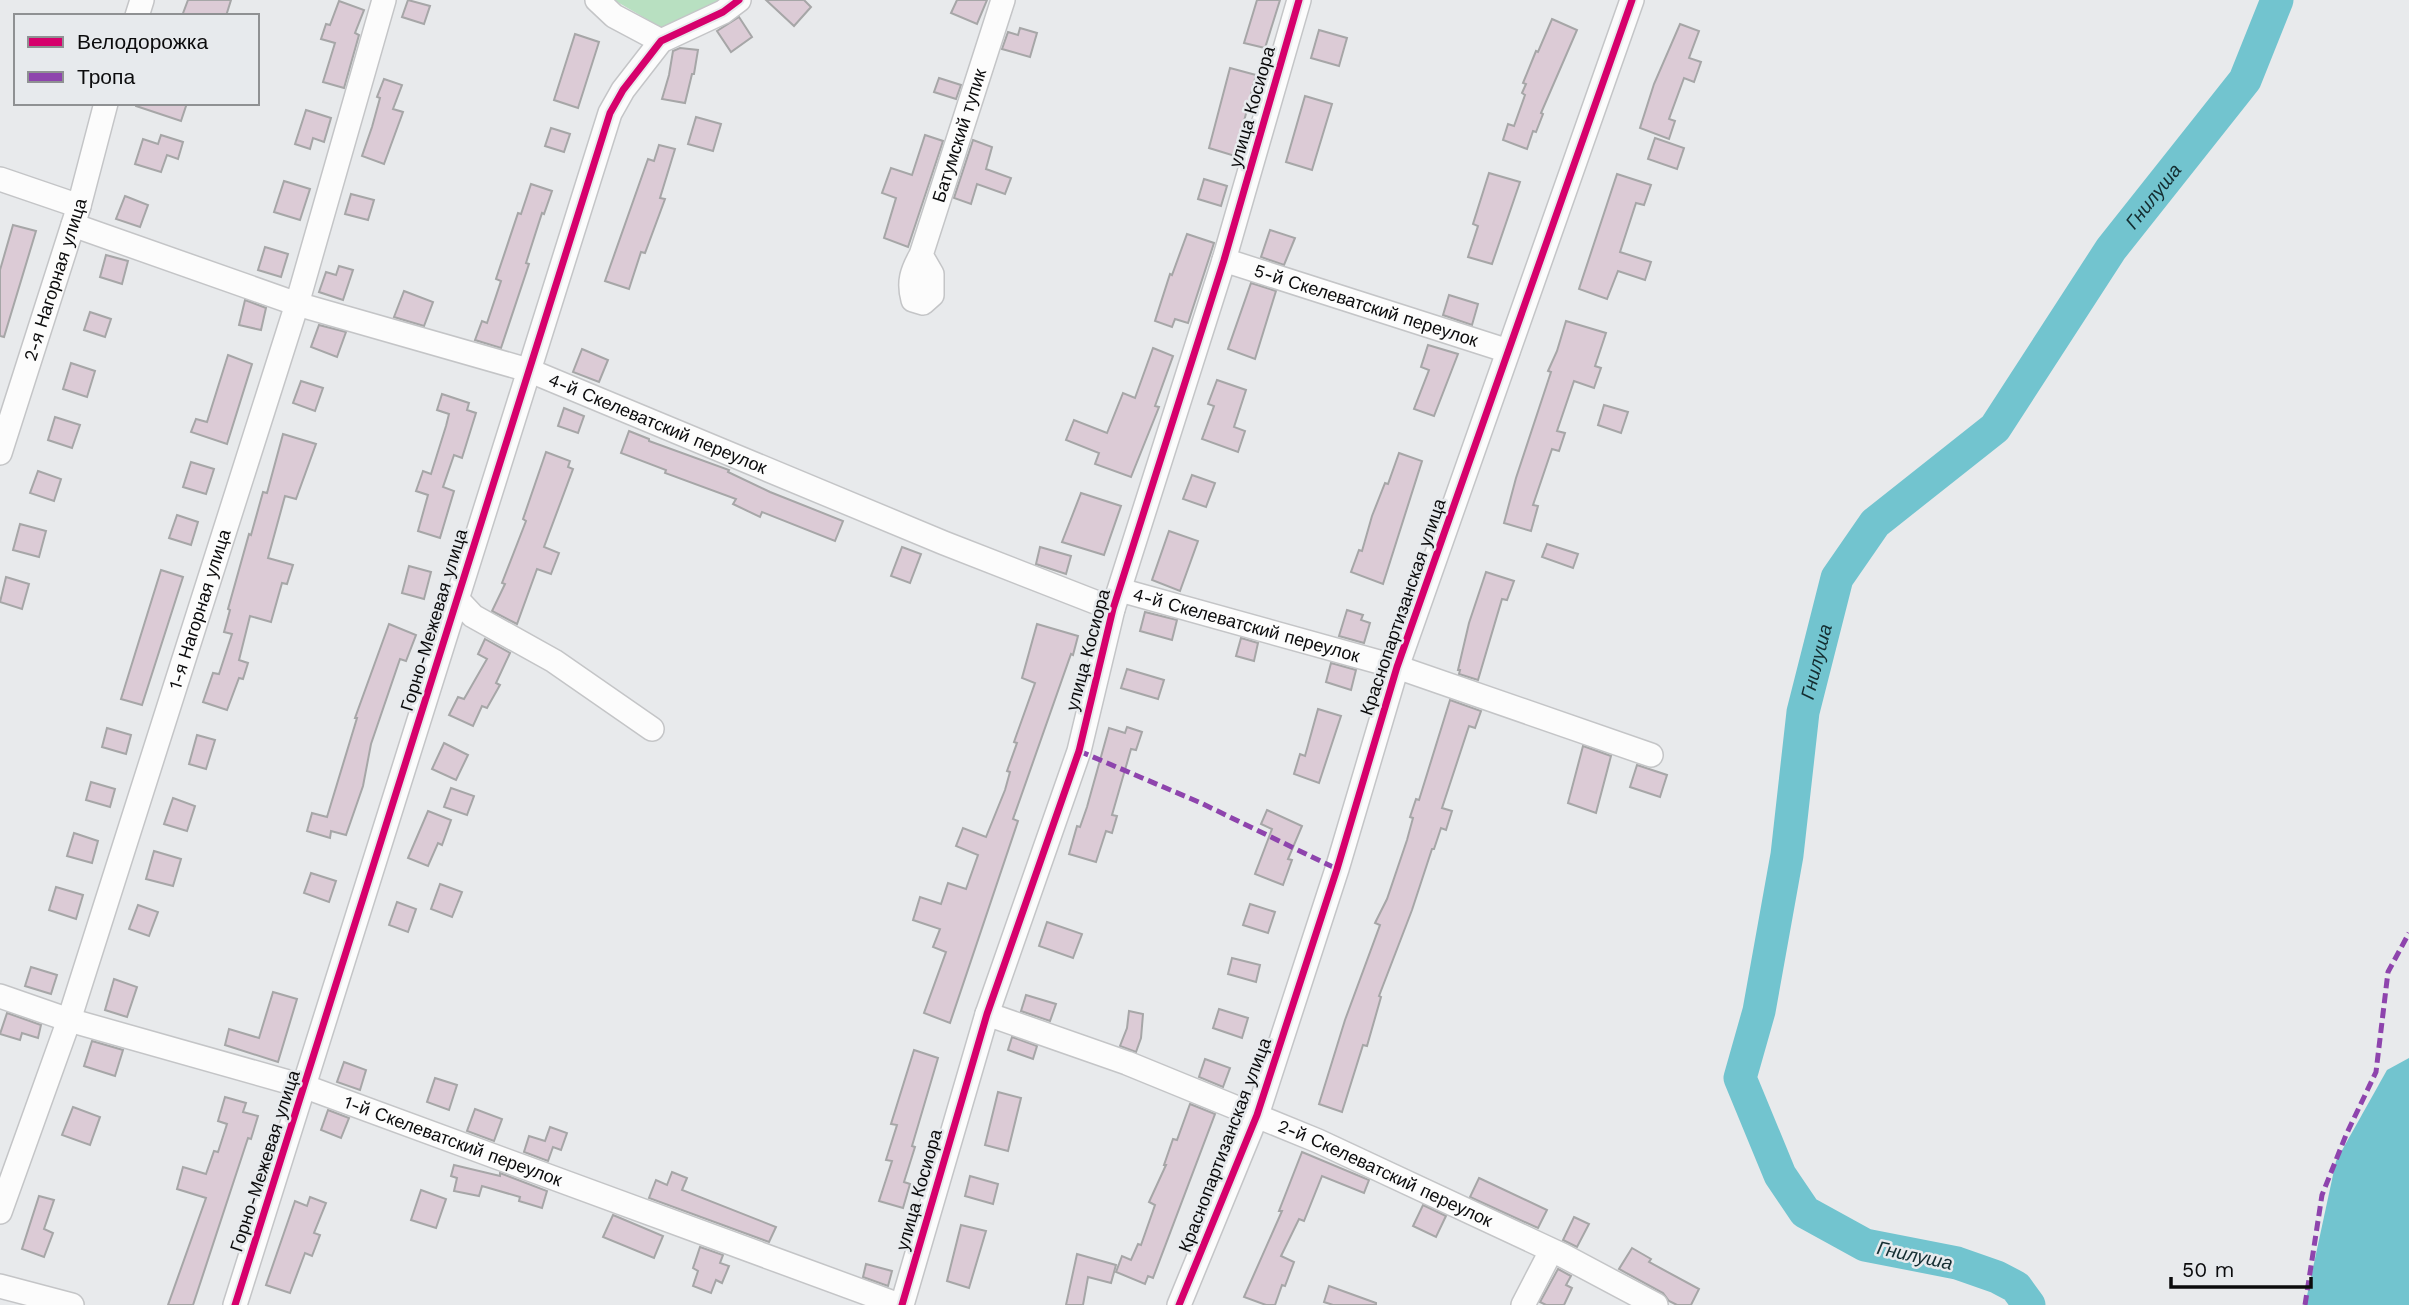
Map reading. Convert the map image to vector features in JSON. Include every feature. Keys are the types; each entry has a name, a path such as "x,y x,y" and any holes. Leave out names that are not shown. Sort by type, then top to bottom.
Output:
{"street":[{"name":"1-я Нагорная улица","path":"0,1212 69,1020 296,304 384,0"},
{"path":"597,0 614,16 661,41"},
{"name":"Горно-Межевая улица","path":"235,1305 306,1087 610,113 623,90 661,41 723,12 739,0"},
{"name":"Батумский тупик","path":"917,262 1003,0"},
{"name":"улица Косиора","path":"900,1305 987,1014 1079,751 1116,599 1224,260 1299,0"},
{"name":"Краснопартизанская улица","path":"1180,1305 1257,1115 1337,869 1397,667 1632,0"},
{"name":"2-я Нагорная улица","path":"0,453 76,216 105,105"},
{"name":"4-й Скелеватский переулок","path":"0,179 76,216 296,304 528,370 944,543 1116,599 1397,667 1651,755"},
{"name":"5-й Скелеватский переулок","path":"1224,260 1508,351"},
{"path":"457,599 473,616 554,661 652,729"},
{"name":"1-й Скелеватский переулок","path":"0,996 69,1020 306,1087 900,1305"},
{"name":"2-й Скелеватский переулок","path":"987,1014 1127,1063 1318,1141 1550,1251 1656,1305"},
{"path":"1523,1305 1550,1251"},
{"path":"0,1286 72,1305"}],"green space":[{"path":"614,0 721,0 662,28"}],"water":[{"path":"2409,1058 2409,1305 2305,1305 2336,1161 2387,1070"}],"building":[{"path":"188,0 231,0 227,14 183,14"},
{"path":"408,0 430,6 424,24 402,17"},
{"path":"766,0 804,0 811,7 794,26"},
{"path":"957,0 987,0 977,24 951,13"},
{"path":"1257,0 1280,0 1265,48 1244,43"},
{"path":"339,1 364,10 355,33 359,35 344,88 323,82 335,43 321,39 326,24 330,25"},
{"path":"739,17 752,37 731,52 717,31"},
{"path":"1552,19 1577,30 1527,149 1503,140 1508,124 1514,126 1525,95 1522,93 1526,84 1523,83"},
{"path":"1680,24 1699,31 1689,58 1701,62 1694,82 1684,78 1669,119 1675,121 1669,139 1640,128 1654,84"},
{"path":"1020,28 1037,33 1030,57 1002,49 1008,32 1018,35"},
{"path":"1319,30 1347,38 1339,66 1311,58"},
{"path":"575,34 599,42 578,108 554,100"},
{"path":"680,48 698,50 685,103 662,99 673,51"},
{"path":"1230,68 1256,75 1235,156 1209,148"},
{"path":"939,78 961,85 956,99 934,92"},
{"path":"384,79 402,85 393,109 403,112 384,164 362,156"},
{"path":"1305,96 1332,104 1312,170 1286,162"},
{"path":"136,105 186,105 181,121"},
{"path":"306,110 331,118 324,142 313,138 310,149 295,144"},
{"path":"696,117 721,124 713,151 688,144"},
{"path":"551,128 570,134 564,152 545,146"},
{"path":"161,135 183,142 178,159 167,155 161,172 135,164 143,139 158,144"},
{"path":"925,135 943,141 908,247 884,238 896,198 882,193 891,168 912,175"},
{"path":"1655,138 1684,148 1677,169 1648,159"},
{"path":"973,140 992,147 986,169 1011,178 1005,194 977,184 971,204 954,198"},
{"path":"659,145 675,149 660,198 665,199 645,253 641,252 629,289 605,281 648,159 654,161"},
{"path":"1489,173 1520,182 1492,264 1468,257 1478,226 1473,224"},
{"path":"1617,174 1651,185 1644,205 1636,203 1620,252 1651,262 1645,280 1618,271 1607,299 1579,289"},
{"path":"1204,179 1227,186 1221,206 1198,199"},
{"path":"284,181 310,189 300,220 274,212"},
{"path":"531,184 552,191 544,214 542,213 526,263 529,264 501,348 475,340 482,321 487,323 501,281 496,279 518,213 521,214"},
{"path":"351,194 374,200 368,220 345,214"},
{"path":"125,196 148,205 140,227 116,219"},
{"path":"13,225 36,231 4,337 0,336 0,270"},
{"path":"1270,230 1295,238 1284,265 1261,257"},
{"path":"1187,234 1214,243 1188,323 1175,319 1172,327 1155,321 1170,274 1172,275"},
{"path":"265,247 288,254 281,277 258,270"},
{"path":"106,255 128,261 122,284 100,277"},
{"path":"339,266 353,270 343,300 319,292 326,272 336,275"},
{"path":"1251,283 1276,291 1255,359 1228,349"},
{"path":"404,291 433,302 424,326 394,317"},
{"path":"1449,295 1478,304 1472,325 1443,315"},
{"path":"245,300 266,308 261,330 239,325"},
{"path":"90,312 111,319 105,337 84,330"},
{"path":"1566,321 1606,333 1595,366 1601,368 1594,388 1574,381 1557,431 1565,433 1559,451 1552,449 1533,505 1538,506 1531,531 1504,523 1551,372 1548,371"},
{"path":"319,325 346,332 337,357 311,347"},
{"path":"1428,345 1458,354 1434,416 1414,409 1429,370 1421,367"},
{"path":"1153,348 1173,356 1155,406 1159,407 1131,477 1095,464 1099,453 1066,440 1074,420 1107,433 1123,393 1135,398"},
{"path":"582,349 608,360 599,382 573,372"},
{"path":"228,355 252,364 227,444 191,432 196,419 207,422"},
{"path":"71,363 95,371 87,397 63,389"},
{"path":"1217,380 1246,390 1234,427 1245,431 1238,452 1202,439 1214,406 1208,404"},
{"path":"301,381 323,388 315,411 293,403"},
{"path":"442,394 469,403 467,410 476,413 462,458 454,455 443,487 454,491 440,538 418,531 428,495 416,491 423,471 431,474 446,426 449,414 437,410"},
{"path":"1604,405 1628,412 1621,433 1598,425"},
{"path":"564,408 584,416 578,433 558,426"},
{"path":"55,417 80,425 72,448 48,440"},
{"path":"629,431 729,470 728,472 770,492 843,521 835,541 762,512 760,517 733,504 736,499 665,473 666,470 621,453"},
{"path":"283,434 316,444 296,499 285,496 268,558 293,565 287,584 282,583 271,622 250,616 239,660 248,663 227,710 203,702 213,673 219,674 232,634 224,632 230,610 228,609 249,534 251,535 263,492 267,493"},
{"path":"546,452 570,461 568,467 573,469 544,547 559,553 551,574 537,569 517,624 492,611 505,584 502,583 526,521 523,519"},
{"path":"1399,453 1422,461 1383,584 1351,572 1359,550 1362,551 1372,516 1385,483 1388,484"},
{"path":"191,462 214,469 206,494 183,487"},
{"path":"38,471 61,479 54,501 30,493"},
{"path":"1192,475 1215,483 1206,507 1183,499"},
{"path":"1081,493 1121,506 1104,555 1062,542"},
{"path":"177,515 198,522 191,545 169,538"},
{"path":"20,524 46,531 39,557 13,550"},
{"path":"1169,531 1198,541 1180,591 1152,580"},
{"path":"1547,544 1578,554 1573,568 1542,557"},
{"path":"902,547 921,554 910,583 891,576"},
{"path":"1040,547 1071,556 1066,574 1036,564"},
{"path":"409,566 431,572 424,599 402,593"},
{"path":"161,570 183,577 142,705 121,699"},
{"path":"1486,572 1514,581 1507,600 1502,599 1478,680 1459,674 1458,670 1469,623"},
{"path":"6,577 29,584 22,609 0,602"},
{"path":"1347,610 1363,615 1361,620 1370,623 1364,643 1339,636"},
{"path":"1145,612 1177,620 1172,640 1140,631"},
{"path":"389,624 416,635 406,661 400,659 371,744 363,786 346,835 331,831 330,838 307,831 312,813 327,817 355,718"},
{"path":"1037,624 1078,636 1013,819 1018,821 950,1023 924,1013 946,952 933,947 940,929 913,920 920,897 941,904 948,883 966,889 978,855 956,846 963,828 986,837 1005,790 1010,772 1007,771 1017,743 1014,742 1035,683 1022,678"},
{"path":"1241,638 1258,643 1254,661 1236,656"},
{"path":"485,639 510,653 496,683 500,685 487,708 482,706 473,726 449,715 458,697 464,699 487,659 478,654"},
{"path":"1331,663 1356,670 1351,690 1326,682"},
{"path":"1127,669 1164,680 1158,699 1121,688"},
{"path":"1450,700 1481,711 1475,728 1469,726 1442,808 1452,811 1446,830 1441,828 1432,849 1379,996 1381,997 1367,1046 1363,1045 1342,1112 1319,1104 1345,1020 1380,925 1375,923 1387,899 1407,840 1413,818 1410,817 1416,799 1419,800"},
{"path":"1318,709 1341,716 1319,783 1294,774 1300,754 1305,756"},
{"path":"1127,727 1142,732 1136,750 1131,749 1112,815 1117,816 1112,833 1106,831 1096,862 1069,854 1077,826 1080,827 1087,807 1109,728 1125,733"},
{"path":"107,728 131,735 126,754 102,747"},
{"path":"197,735 215,740 206,769 189,764"},
{"path":"444,743 468,755 456,780 432,769"},
{"path":"1583,746 1611,756 1596,813 1568,803"},
{"path":"1637,765 1667,775 1660,797 1630,787"},
{"path":"91,782 115,789 110,807 86,800"},
{"path":"451,788 474,796 467,815 444,807"},
{"path":"173,798 195,806 187,831 164,824"},
{"path":"1267,810 1302,826 1288,859 1292,860 1283,885 1255,874 1272,829 1261,824"},
{"path":"428,811 451,820 442,845 438,843 428,866 408,858"},
{"path":"74,833 98,841 92,863 67,856"},
{"path":"154,851 181,859 173,886 146,879"},
{"path":"311,873 336,881 329,902 304,893"},
{"path":"440,884 462,892 452,917 431,909"},
{"path":"56,887 83,895 76,919 49,910"},
{"path":"397,902 416,909 408,932 389,925"},
{"path":"1250,904 1275,912 1268,933 1243,925"},
{"path":"138,905 158,912 149,936 129,929"},
{"path":"1047,922 1082,934 1073,958 1039,946"},
{"path":"1232,958 1260,965 1256,982 1228,974"},
{"path":"31,967 57,975 51,994 25,986"},
{"path":"114,979 137,987 127,1017 105,1010"},
{"path":"273,992 297,999 278,1062 225,1045 229,1029 259,1038"},
{"path":"1026,995 1056,1004 1050,1021 1021,1011"},
{"path":"1219,1009 1248,1018 1242,1038 1213,1028"},
{"path":"1129,1011 1143,1014 1141,1038 1136,1052 1120,1046 1127,1028"},
{"path":"7,1013 41,1025 38,1038 22,1033 20,1040 0,1034"},
{"path":"1012,1037 1037,1046 1033,1059 1008,1050"},
{"path":"92,1041 123,1050 115,1076 84,1066"},
{"path":"914,1050 938,1058 912,1146 915,1147 904,1182 910,1184 903,1208 879,1201 892,1161 886,1160 897,1125 891,1124"},
{"path":"1205,1059 1230,1068 1223,1087 1199,1077"},
{"path":"344,1062 366,1070 360,1090 337,1082"},
{"path":"435,1078 457,1085 449,1110 427,1102"},
{"path":"998,1092 1021,1098 1008,1151 985,1145"},
{"path":"225,1097 246,1103 243,1112 258,1116 251,1139 248,1138 193,1305 168,1305 206,1198 177,1189 183,1167 206,1174 214,1151 218,1152 227,1124 218,1121"},
{"path":"1190,1104 1215,1114 1153,1278 1148,1276 1145,1284 1116,1272 1122,1256 1131,1260 1138,1244 1141,1245 1155,1205 1149,1202 1166,1165 1173,1139 1177,1140"},
{"path":"73,1107 100,1117 90,1145 62,1135"},
{"path":"475,1109 502,1119 494,1141 467,1131"},
{"path":"328,1110 349,1118 341,1138 321,1130"},
{"path":"550,1127 567,1133 561,1150 553,1147 548,1161 524,1152 529,1136 545,1141"},
{"path":"1302,1152 1369,1180 1364,1193 1322,1176 1304,1221 1299,1219 1281,1256 1294,1262 1285,1286 1282,1285 1275,1305 1266,1305 1244,1297 1282,1211 1279,1211"},
{"path":"454,1165 500,1176 500,1173 547,1191 542,1208 519,1201 520,1197 482,1186 479,1196 454,1191 457,1178 451,1176"},
{"path":"672,1172 687,1178 682,1190 776,1227 769,1242 649,1198 656,1180 667,1185"},
{"path":"970,1176 998,1184 993,1204 965,1196"},
{"path":"1479,1178 1547,1210 1538,1228 1470,1197"},
{"path":"421,1190 446,1199 436,1228 411,1220"},
{"path":"39,1196 54,1200 44,1229 53,1233 44,1257 22,1249"},
{"path":"310,1197 326,1203 314,1233 320,1235 312,1256 305,1253 290,1293 266,1285 295,1201 307,1206"},
{"path":"1423,1205 1446,1216 1436,1237 1413,1226"},
{"path":"613,1215 663,1236 654,1258 603,1237"},
{"path":"1574,1217 1589,1224 1577,1247 1563,1240"},
{"path":"961,1225 986,1231 969,1288 947,1281"},
{"path":"700,1247 723,1255 720,1263 729,1266 722,1283 716,1280 711,1293 693,1286 698,1271 693,1268"},
{"path":"1632,1248 1651,1259 1649,1262 1699,1289 1691,1305 1677,1305 1669,1301 1663,1293 1619,1269"},
{"path":"1077,1254 1116,1265 1111,1283 1088,1277 1083,1305 1066,1305"},
{"path":"866,1264 892,1271 888,1286 863,1277"},
{"path":"1558,1269 1571,1276 1566,1285 1572,1288 1564,1305 1546,1305 1540,1302"},
{"path":"1329,1286 1376,1305 1333,1305 1324,1302"}],"waterway":[{"name":"Гнилуша","path":"2029,1305 2016,1287 1997,1277 1957,1263 1865,1245 1805,1212 1780,1175 1740,1078 1759,1011 1787,855 1803,712 1837,578 1875,523 1995,428 2111,249 2245,80 2277,0"}],"marked path":[{"path":"1079,751 1201,803 1337,869"},
{"path":"2305,1305 2322,1195 2346,1135 2376,1072 2388,972 2409,933"}],"cycle path":[{"path":"235,1305 610,113 623,90 661,41 723,12 739,0"},
{"path":"902,1305 987,1014 1079,751 1113,609 1224,260 1299,0"},
{"path":"1179,1305 1257,1115 1337,869 1397,667 1632,0"}]}
